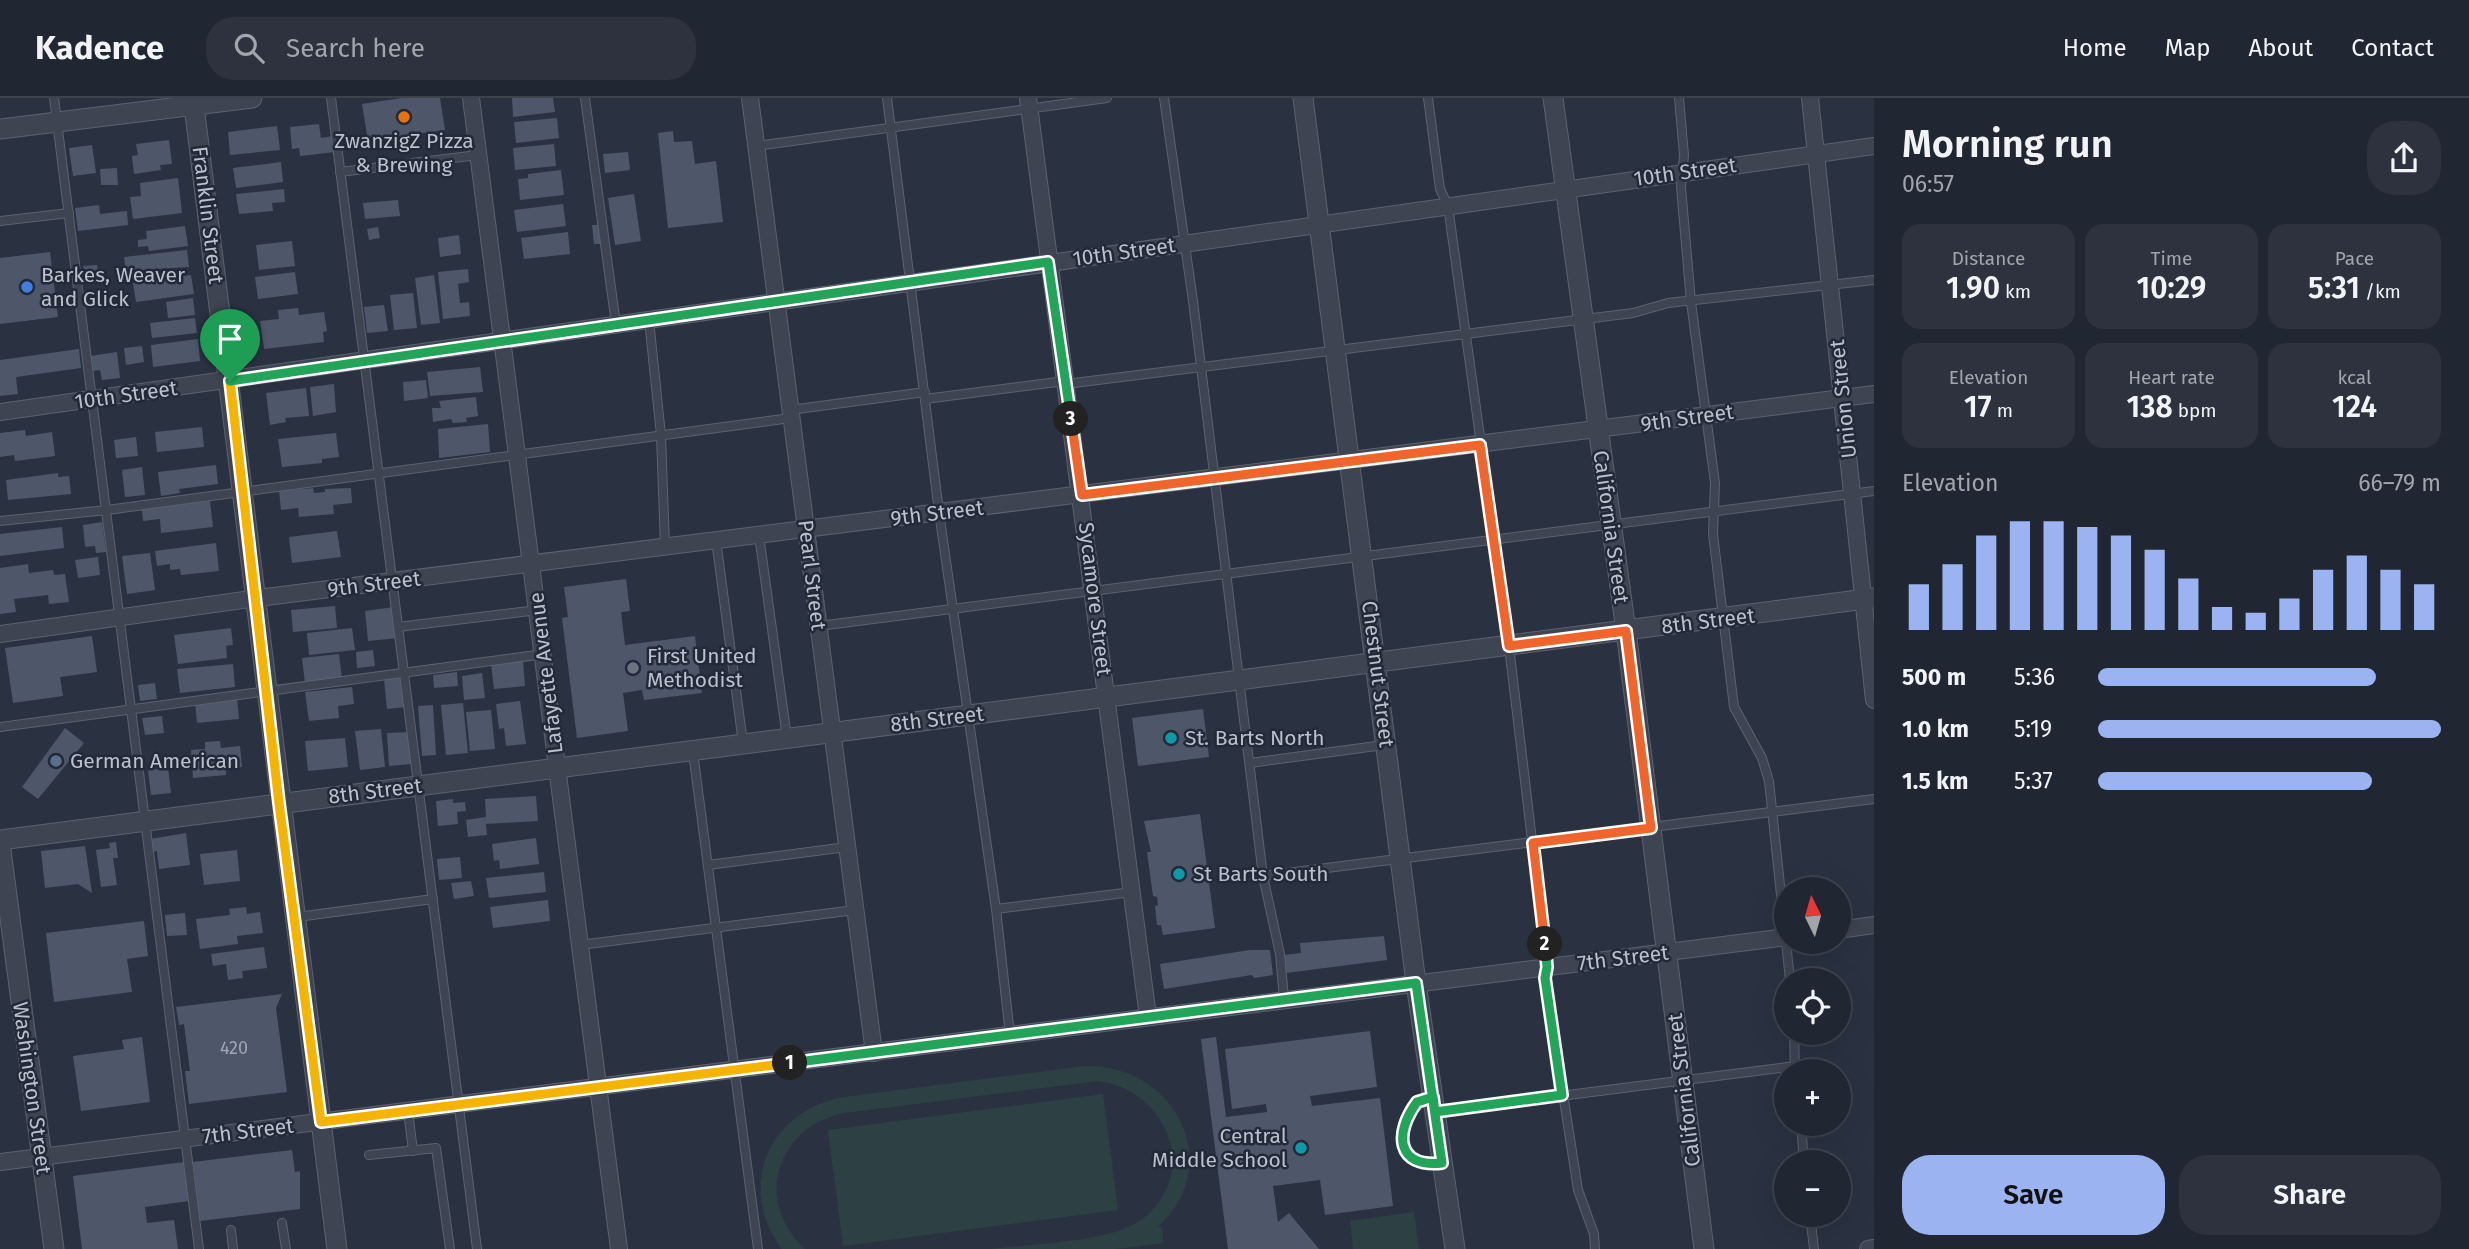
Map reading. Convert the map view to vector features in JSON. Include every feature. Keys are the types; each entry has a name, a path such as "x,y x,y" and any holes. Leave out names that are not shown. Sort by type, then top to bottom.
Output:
{"street":[{"path":"0,129 194,102 252,98"},
{"name":"Lafayette Avenue","path":"471,98 619,1249"},
{"name":"Pearl Street","path":"750,98 874,1053"},
{"name":"Chestnut Street","path":"1303,98 1416,983 1455,1249"},
{"name":"California Street","path":"1553,98 1626,631 1704,1249"},
{"name":"Union Street","path":"1810,98 1853,495 1869,599 1874,699"},
{"name":"Franklin Street","path":"194,102 258,598 279,803 337,1249"},
{"name":"Sycamore Street","path":"1029,104 1148,1017"},
{"name":"10th Street","path":"0,412 1874,146"},
{"name":"9th Street","path":"0,634 258,598 1874,394"},
{"name":"8th Street","path":"0,842 279,803 1869,599"},
{"name":"Washington Street","path":"0,842 5,926 54,1249"},
{"path":"1852,928 1874,925"},
{"name":"7th Street","path":"0,1162 1774,939"},
{"path":"1868,1249 1874,1248"}],"lane":[{"path":"54,98 198,1249"},
{"path":"331,98 477,1249"},
{"path":"586,98 615,324"},
{"path":"887,98 939,512 996,909 1010,1035"},
{"path":"757,146 891,129 1029,104 1107,98"},
{"path":"1164,98 1193,300 1199,366 1241,681 1262,876 1280,954 1284,999"},
{"path":"1428,98 1440,189 1448,206 1509,646 1547,967 1545,978 1578,1190 1594,1234 1595,1249"},
{"path":"1679,98 1683,172 1681,187 1691,302 1714,483 1713,534 1734,707 1762,758 1769,781 1779,877"},
{"path":"340,172 478,155"},
{"path":"0,221 69,213"},
{"path":"0,522 660,435 925,395 1199,366 1633,313 1668,303 1874,280"},
{"path":"649,319 660,435 665,547"},
{"path":"819,626 952,606 1094,591 1874,491"},
{"path":"760,535 787,738"},
{"path":"716,540 743,743"},
{"path":"398,627 538,610"},
{"path":"0,727 544,654"},
{"path":"1250,763 1387,745"},
{"path":"693,750 758,1249"},
{"path":"1262,876 1874,799"},
{"path":"708,865 847,847"},
{"path":"996,909 1132,892"},
{"path":"294,918 433,899"},
{"path":"580,945 855,910"},
{"path":"1442,1163 1429,1164 1415,1159 1402,1145 1401,1132 1406,1118 1417,1102 1434,1105 1562,1095 1774,1071"},
{"path":"408,1111 413,1151"},
{"path":"369,1155 436,1148 450,1249"},
{"path":"282,1223 286,1249"},
{"path":"1811,1227 1814,1249"},
{"path":"231,1230 233,1249"}],"green space":[{"path":"1085,1066 1117,1070 1144,1081 1165,1099 1181,1122 1189,1147 1188,1175 1178,1202 1158,1227 1162,1227 1163,1243 1116,1249 991,1249 1108,1234 1138,1222 1158,1204 1169,1183 1172,1161 1169,1139 1159,1118 1144,1101 1123,1088 1098,1081 845,1113 821,1121 802,1133 788,1149 780,1168 777,1188 780,1209 789,1230 805,1249 782,1249 768,1225 761,1201 761,1177 767,1155 779,1134 796,1118 818,1105 844,1097"},
{"path":"1103,1094 1118,1210 843,1246 828,1130"},
{"path":"1414,1212 1419,1249 1353,1249 1350,1221"}],"building":[{"name":"ZwanzigZ Pizza & Brewing","path":"402,98 440,98 445,130 368,141 362,104"},
{"path":"512,98 553,98 555,112 513,117"},
{"path":"557,118 559,138 516,143 514,122"},
{"path":"319,124 321,138 333,136 335,152 300,156 299,148 292,149 290,127"},
{"path":"277,126 280,150 230,155 228,132"},
{"path":"673,131 674,142 692,141 695,164 716,161 723,222 668,228 658,133"},
{"path":"169,140 172,164 160,165 161,170 134,174 132,156 138,155 136,144"},
{"path":"554,144 556,166 515,170 513,148"},
{"path":"92,145 96,173 73,176 69,148"},
{"path":"628,152 630,170 605,173 603,154"},
{"path":"281,162 283,182 236,188 233,168"},
{"path":"117,168 118,185 101,185 100,169"},
{"path":"561,170 564,195 520,200 518,179 528,178 528,174"},
{"path":"178,178 182,213 133,219 130,197 141,196 140,183"},
{"path":"284,189 285,202 272,203 273,211 239,214 236,194"},
{"path":"634,194 641,241 615,245 608,198"},
{"path":"398,200 400,216 365,219 363,203"},
{"path":"563,204 566,226 517,232 514,210"},
{"path":"99,205 100,214 127,211 128,225 78,231 75,208"},
{"path":"592,225 601,225 603,244 594,244"},
{"path":"185,226 188,246 149,251 148,246 138,247 138,240 147,239 146,231"},
{"path":"378,227 380,238 369,240 367,229"},
{"path":"568,232 570,254 524,259 521,238"},
{"path":"459,235 461,254 440,257 438,238"},
{"path":"292,241 295,266 259,270 256,245"},
{"path":"187,250 189,267 126,271 124,257"},
{"name":"Barkes, Weaver and Glick","path":"50,252 58,317 0,324 0,258"},
{"path":"97,265 100,282 85,284 83,266"},
{"path":"468,269 469,282 458,284 460,303 469,302 470,316 443,319 438,272"},
{"path":"295,272 298,294 258,299 255,277"},
{"path":"191,275 194,294 136,302 133,283"},
{"path":"434,275 440,323 421,325 415,278"},
{"path":"413,293 417,328 394,330 390,295"},
{"path":"193,298 195,315 168,318 166,302"},
{"path":"384,305 388,331 367,333 364,307"},
{"path":"298,308 299,315 324,312 327,331 323,332 324,342 264,349 260,321 279,319 278,310"},
{"path":"195,318 197,333 152,338 150,323"},
{"path":"198,339 200,361 153,367 151,345"},
{"path":"142,346 144,362 126,365 124,348"},
{"path":"79,349 81,368 16,377 18,394 0,396 0,360"},
{"path":"117,352 120,378 102,380 100,370 92,371 90,356"},
{"path":"480,367 483,392 430,396 427,372"},
{"path":"426,380 428,398 404,401 403,382"},
{"path":"334,384 336,412 313,416 310,387"},
{"path":"306,388 309,416 285,418 286,422 270,425 266,393"},
{"path":"476,397 478,416 466,418 467,422 453,423 451,419 433,422 432,408 441,408 439,401"},
{"path":"488,424 490,452 439,458 438,429"},
{"path":"202,427 204,447 157,452 155,432"},
{"path":"25,430 26,436 52,432 55,456 15,461 14,455 0,457 0,433"},
{"path":"336,433 339,457 322,459 322,463 282,467 278,439"},
{"path":"136,437 138,456 116,458 114,440"},
{"path":"216,465 218,484 179,489 180,493 161,496 158,472"},
{"path":"142,467 145,495 125,497 122,470"},
{"path":"58,473 58,477 69,476 71,494 8,500 6,480"},
{"path":"313,488 314,493 325,492 325,489 351,488 352,503 333,505 334,514 299,517 298,508 281,510 279,491"},
{"path":"210,501 213,527 161,533 160,519 143,521 142,509"},
{"path":"102,522 106,552 96,553 95,546 85,547 83,525"},
{"path":"62,527 64,548 0,556 0,534"},
{"path":"337,531 341,557 292,563 289,537"},
{"path":"216,543 219,571 181,575 180,569 170,570 170,564 157,566 155,551"},
{"path":"150,553 155,590 127,594 122,556"},
{"path":"98,557 100,575 78,578 75,560"},
{"path":"28,564 29,573 53,570 54,575 65,574 69,602 49,604 48,595 14,599 16,612 0,614 0,568"},
{"name":"First United Methodist","path":"626,579 630,611 621,612 625,645 695,636 702,693 644,700 642,690 623,693 628,731 577,738 562,618 568,617 564,587"},
{"path":"335,606 337,628 293,632 291,610"},
{"path":"394,607 398,638 368,641 365,611"},
{"path":"231,628 233,645 226,646 227,658 178,664 174,635"},
{"path":"352,628 355,650 309,655 307,633"},
{"path":"92,636 97,672 60,677 63,696 13,703 5,648"},
{"path":"373,650 375,666 357,668 356,652"},
{"path":"339,654 342,679 305,683 302,658"},
{"path":"523,661 525,686 494,689 491,664"},
{"path":"233,664 235,687 180,693 177,669"},
{"path":"457,672 458,686 434,688 433,675"},
{"path":"482,673 485,698 464,700 462,676"},
{"path":"403,677 406,707 387,709 384,679"},
{"path":"155,683 157,699 140,701 138,685"},
{"path":"352,687 354,704 338,706 339,718 309,721 305,692"},
{"path":"237,698 239,719 197,723 195,703"},
{"path":"520,701 526,744 506,746 504,728 499,729 496,704"},
{"path":"463,703 468,753 446,755 441,705"},
{"path":"433,705 436,755 422,756 418,706"},
{"name":"St. Barts North","path":"1203,709 1209,757 1138,766 1132,718"},
{"path":"491,710 495,749 470,751 466,712"},
{"path":"162,716 164,733 145,735 142,718"},
{"name":"German American","path":"65,728 84,743 38,799 22,787"},
{"path":"381,729 385,767 360,770 355,731"},
{"path":"410,732 412,764 389,766 387,733"},
{"path":"345,738 348,767 308,771 305,741"},
{"path":"220,741 221,748 240,746 242,767 226,768 226,775 193,778 191,750 205,749 205,742"},
{"path":"168,768 171,793 151,795 148,770"},
{"path":"536,796 538,821 486,824 487,835 468,837 466,820 486,817 485,799"},
{"path":"453,799 453,803 465,802 466,811 457,812 458,824 438,826 436,801"},
{"name":"St Barts South","path":"1200,814 1215,928 1163,935 1161,925 1157,925 1157,897 1153,896 1147,852 1151,852 1144,821"},
{"path":"186,833 190,865 159,869 157,851 151,852 150,839"},
{"path":"536,838 539,864 500,869 499,860 494,861 492,844"},
{"path":"116,842 118,858 113,858 117,885 101,887 96,850 110,848 109,843"},
{"path":"85,846 92,893 78,884 45,888 41,851"},
{"path":"237,850 240,881 204,885 200,854"},
{"path":"460,857 462,878 439,880 437,859"},
{"path":"544,872 546,892 489,898 486,878"},
{"path":"471,881 474,896 454,899 451,883"},
{"path":"548,900 550,921 493,928 490,907"},
{"path":"246,907 247,914 260,912 263,933 237,936 238,944 200,949 196,919 230,915 229,909"},
{"path":"185,913 187,935 167,936 165,915"},
{"path":"144,921 148,956 127,959 132,992 54,1002 46,933"},
{"path":"1384,936 1387,960 1286,973 1284,955 1301,953 1300,943"},
{"path":"264,947 267,968 242,971 243,978 228,980 226,964 213,966 211,954"},
{"path":"1250,950 1270,950 1273,975 1254,978 1252,975 1164,989 1160,964"},
{"path":"282,994 276,1008 287,1092 189,1104 185,1071 190,1071 184,1024 179,1025 176,1007"},
{"name":"Central Middle School","path":"1370,1031 1377,1087 1310,1096 1312,1106 1380,1098 1393,1206 1325,1215 1320,1180 1273,1186 1278,1222 1289,1213 1319,1249 1228,1249 1201,1039 1216,1037 1226,1117 1267,1112 1266,1104 1232,1109 1225,1049"},
{"path":"142,1037 150,1102 81,1111 73,1056 124,1049 122,1040"},
{"path":"292,1150 295,1172 300,1171 300,1209 200,1221 193,1162"},
{"path":"184,1162 189,1201 145,1207 147,1223 174,1220 178,1249 82,1249 73,1176"}],"place":[{"name":"ZwanzigZ Pizza & Brewing","path":"404,117"},
{"name":"Barkes, Weaver and Glick","path":"27,287"},
{"name":"First United Methodist","path":"633,668"},
{"name":"St. Barts North","path":"1171,738"},
{"name":"German American","path":"56,761"},
{"name":"St Barts South","path":"1179,874"},
{"name":"Central Middle School","path":"1301,1148"}],"route":[{"path":"230,381 258,598 279,803 321,1122 1416,983 1433,1097 1442,1163 1429,1164 1415,1159 1402,1145 1401,1132 1406,1118 1417,1102 1433,1097 1435,1112 1562,1095 1545,978 1547,967 1533,843 1651,828 1626,631 1509,646 1480,445 1082,495 1048,262 230,381"}]}
